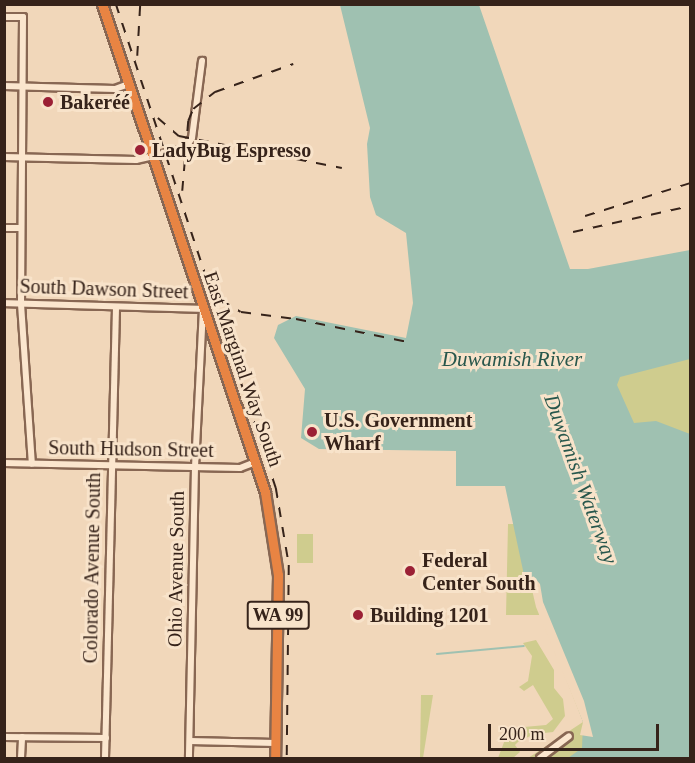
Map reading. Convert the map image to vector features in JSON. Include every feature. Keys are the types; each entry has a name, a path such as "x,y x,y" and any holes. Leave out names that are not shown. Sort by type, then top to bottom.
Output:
{"highway":[{"name":"East Marginal Way South","path":"102,4 256,462 273,528 278,575 275,759"}],"street":[{"path":"4,17 23,17 21,304 32,464"},
{"path":"4,158 153,157 185,149 191,142 202,61"},
{"path":"4,86 115,89 129,84"},
{"path":"4,228 20,228"},
{"name":"South Dawson Street","path":"4,303 203,309"},
{"name":"Colorado Avenue South","path":"105,759 116,307"},
{"name":"Ohio Avenue South","path":"189,759 195,467 203,309"},
{"name":"South Hudson Street","path":"4,463 240,468 256,462"},
{"path":"540,759 569,736"},
{"path":"4,737 106,738"},
{"path":"21,759 22,737"},
{"path":"190,741 275,743"}],"shaded area":[{"path":"690,346 690,453 636,437 605,372"},
{"path":"513,519 542,613 539,615 506,615 508,524 513,524"},
{"path":"297,534 313,534 313,563 297,563"},
{"path":"536,640 554,670 554,688 563,699 565,716 553,732 535,734 519,741 515,745 520,752 513,758 498,758 506,737 524,727 546,725 553,719 533,685 524,691 519,687 528,681 532,656 523,643"},
{"path":"566,679 613,758 528,758 583,722"},
{"path":"421,695 433,695 423,758 420,758"}],"water":[{"name":"Duwamish River","path":"340,5 479,5 570,269 588,269 690,250 690,359 620,377 617,385 634,423 656,421 690,434 690,758 568,758 582,748 583,722 531,580 524,575 505,486 456,486 456,451 319,449 301,438 305,389 274,338 278,325 296,316 406,338 413,303 406,233 376,215 370,197 367,144 370,128"}],"pier":[{"path":"533,576 540,584 543,602 584,701 593,737 580,735 583,722 536,607 530,581"}],"waterway":[{"path":"437,654 524,646"}],"railway":[{"path":"116,4 276,488 289,565 287,758"},
{"path":"137,56 140,4"},
{"path":"182,191 188,121 193,109 215,92 293,64"},
{"path":"158,118 179,136 342,168"},
{"path":"585,216 690,183"},
{"path":"573,232 690,206"},
{"path":"215,290 221,300 241,312 296,319 413,343"}],"place":[{"name":"Bakeréé","path":"48,102"},
{"name":"LadyBug Espresso","path":"140,150"},
{"name":"U.S. Government Wharf","path":"312,432"},
{"name":"Federal Center South","path":"410,571"},
{"name":"Building 1201","path":"358,615"}],"water label":[{"name":"Duwamish Waterway","path":"581,479"}]}
